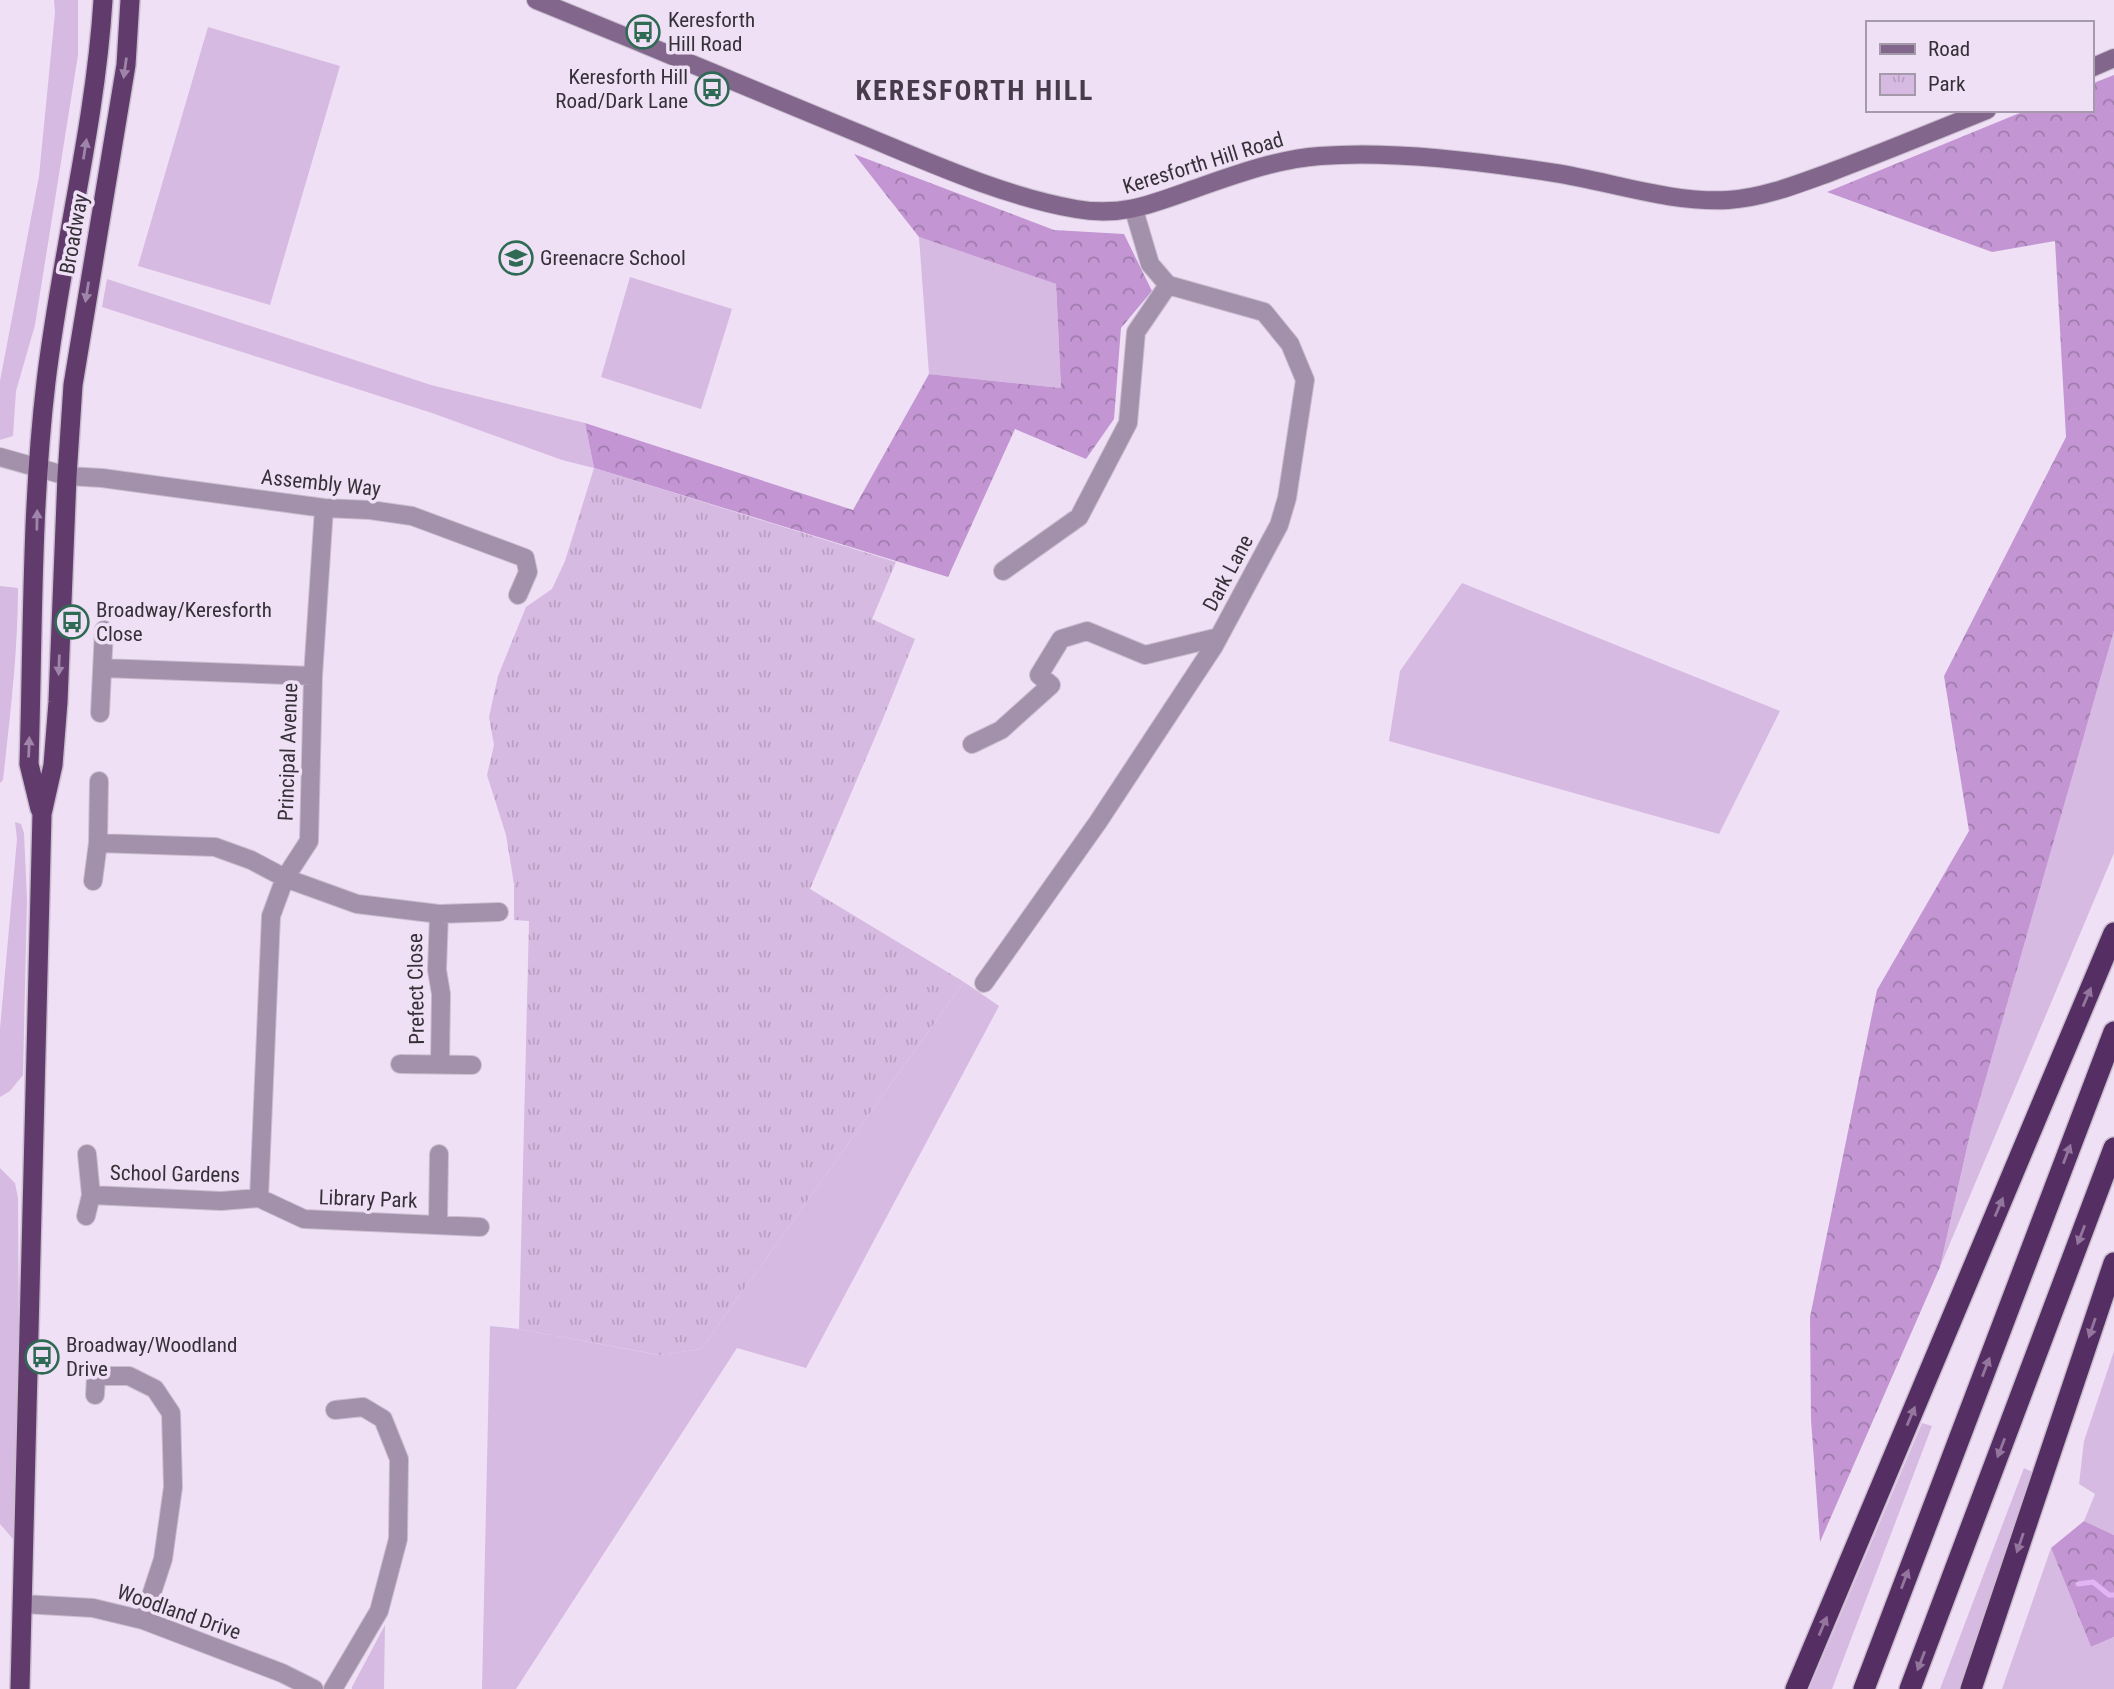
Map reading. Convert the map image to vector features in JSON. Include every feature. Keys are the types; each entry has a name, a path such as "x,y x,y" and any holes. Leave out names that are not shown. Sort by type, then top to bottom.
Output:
{"highway":[{"name":"Broadway","path":"41,814 29,764 38,468 55,310 98,64 103,0"},
{"name":"Broadway","path":"20,1689 41,814 53,765 57,715 66,476 74,384 126,65 130,0"},
{"path":"1796,1689 2114,933"},
{"path":"1864,1689 2114,1032"},
{"path":"1910,1689 2114,1148"},
{"path":"1971,1689 2114,1263"}],"main road":[{"name":"Keresforth Hill Road","path":"536,0 923,159 1020,195 1103,213 1134,210 1216,181 1293,159 1347,155 1463,162 1555,173 1659,194 1710,200 1734,199 1808,180 1982,112"},
{"path":"2093,67 2114,58"}],"street":[{"path":"1003,571 1079,517 1128,423 1136,332 1168,285 1150,264 1134,210"},
{"name":"Dark Lane","path":"984,983 1098,822 1219,637 1279,525 1287,498 1305,380 1290,344 1264,312 1168,285"},
{"path":"0,457 66,476"},
{"name":"Assembly Way","path":"66,476 102,478 324,508 370,510 412,516 525,558 528,572 518,595"},
{"name":"Principal Avenue","path":"259,1198 271,916 285,878 309,841 313,676 324,508"},
{"path":"100,713 104,630"},
{"path":"972,744 1001,730 1051,685 1039,674 1061,639 1087,631 1145,655 1219,637"},
{"path":"103,668 313,676"},
{"path":"93,881 98,843 99,781"},
{"path":"98,843 215,847 251,860 285,878 357,904 439,914 499,912"},
{"name":"Prefect Close","path":"439,914 437,970 441,994 440,1063"},
{"name":"Prefect Close","path":"400,1064 472,1065"},
{"name":"School Gardens","path":"86,1216 91,1195 87,1154"},
{"name":"Library Park","path":"438,1224 439,1154"},
{"name":"School Gardens","path":"91,1195 221,1201 259,1198"},
{"name":"Library Park","path":"259,1198 304,1219 480,1227"},
{"path":"95,1395 96,1376 128,1376 155,1389 171,1413 172,1499 163,1559 143,1620"},
{"path":"333,1689 379,1611 398,1539 399,1459 383,1419 363,1407 335,1410"},
{"name":"Woodland Drive","path":"23,1604 93,1608 143,1620 282,1673 314,1689"}],"green space":[{"path":"54,0 78,0 78,55 35,325 16,391 13,436 0,440 0,381 39,176 55,13"},
{"path":"208,27 340,66 270,305 138,266"},
{"path":"2114,75 2114,631 1971,1130 1940,1267 1820,1542 1811,1420 1810,1317 1877,990 1969,831 1944,676 2066,437 2055,241 1992,252 1827,192 2022,112 2093,112 2093,83"},
{"path":"854,154 1054,230 1124,234 1152,291 1121,328 1114,419 1086,459 1015,429 948,577 594,468 585,423 853,510 929,374 1061,388 1056,284 919,237"},
{"path":"919,237 1056,284 1061,388 929,374"},
{"path":"630,277 732,309 701,409 601,377"},
{"path":"107,279 431,385 585,423 594,468 562,460 432,413 102,307"},
{"path":"594,468 896,562 872,619 915,639 810,889 964,982 701,1349 660,1355 519,1329 529,921 514,920 514,884 506,835 487,775 494,745 489,717 498,676 526,607 552,589 565,561"},
{"path":"1462,583 1780,711 1719,834 1389,741 1400,671"},
{"path":"0,586 18,588 13,684 3,780 0,783"},
{"path":"2114,631 2114,853 1940,1267 1971,1130"},
{"path":"15,822 21,824 24,833 27,900 23,1075 10,1091 0,1097 0,1029 17,839"},
{"path":"964,982 999,1006 806,1368 737,1348 516,1689 482,1689 490,1326 659,1355 701,1349"},
{"path":"0,1168 15,1183 18,1198 19,1366 13,1539 0,1524"},
{"path":"2114,1351 2114,1535 2084,1521 2095,1494 2079,1484 2084,1441"},
{"path":"1922,1423 1932,1426 1832,1689 1809,1689"},
{"path":"2024,1468 2036,1474 1963,1689 1940,1689"},
{"path":"2084,1521 2114,1535 2114,1637 2091,1647 2051,1548"},
{"path":"2051,1548 2091,1647 2114,1637 2114,1689 2002,1689"},
{"path":"385,1625 384,1689 352,1689 352,1687"}],"waterway":[{"path":"2078,1584 2093,1582 2109,1595 2114,1595"}],"place":[{"name":"Keresforth Hill Road","path":"643,32"},
{"name":"Keresforth Hill Road/Dark Lane","path":"712,89"},
{"name":"Greenacre School","path":"516,258"},
{"name":"Broadway/Keresforth Close","path":"72,622"},
{"name":"Broadway/Woodland Drive","path":"42,1357"}],"district":[{"name":"KERESFORTH HILL","path":"975,90"}]}
